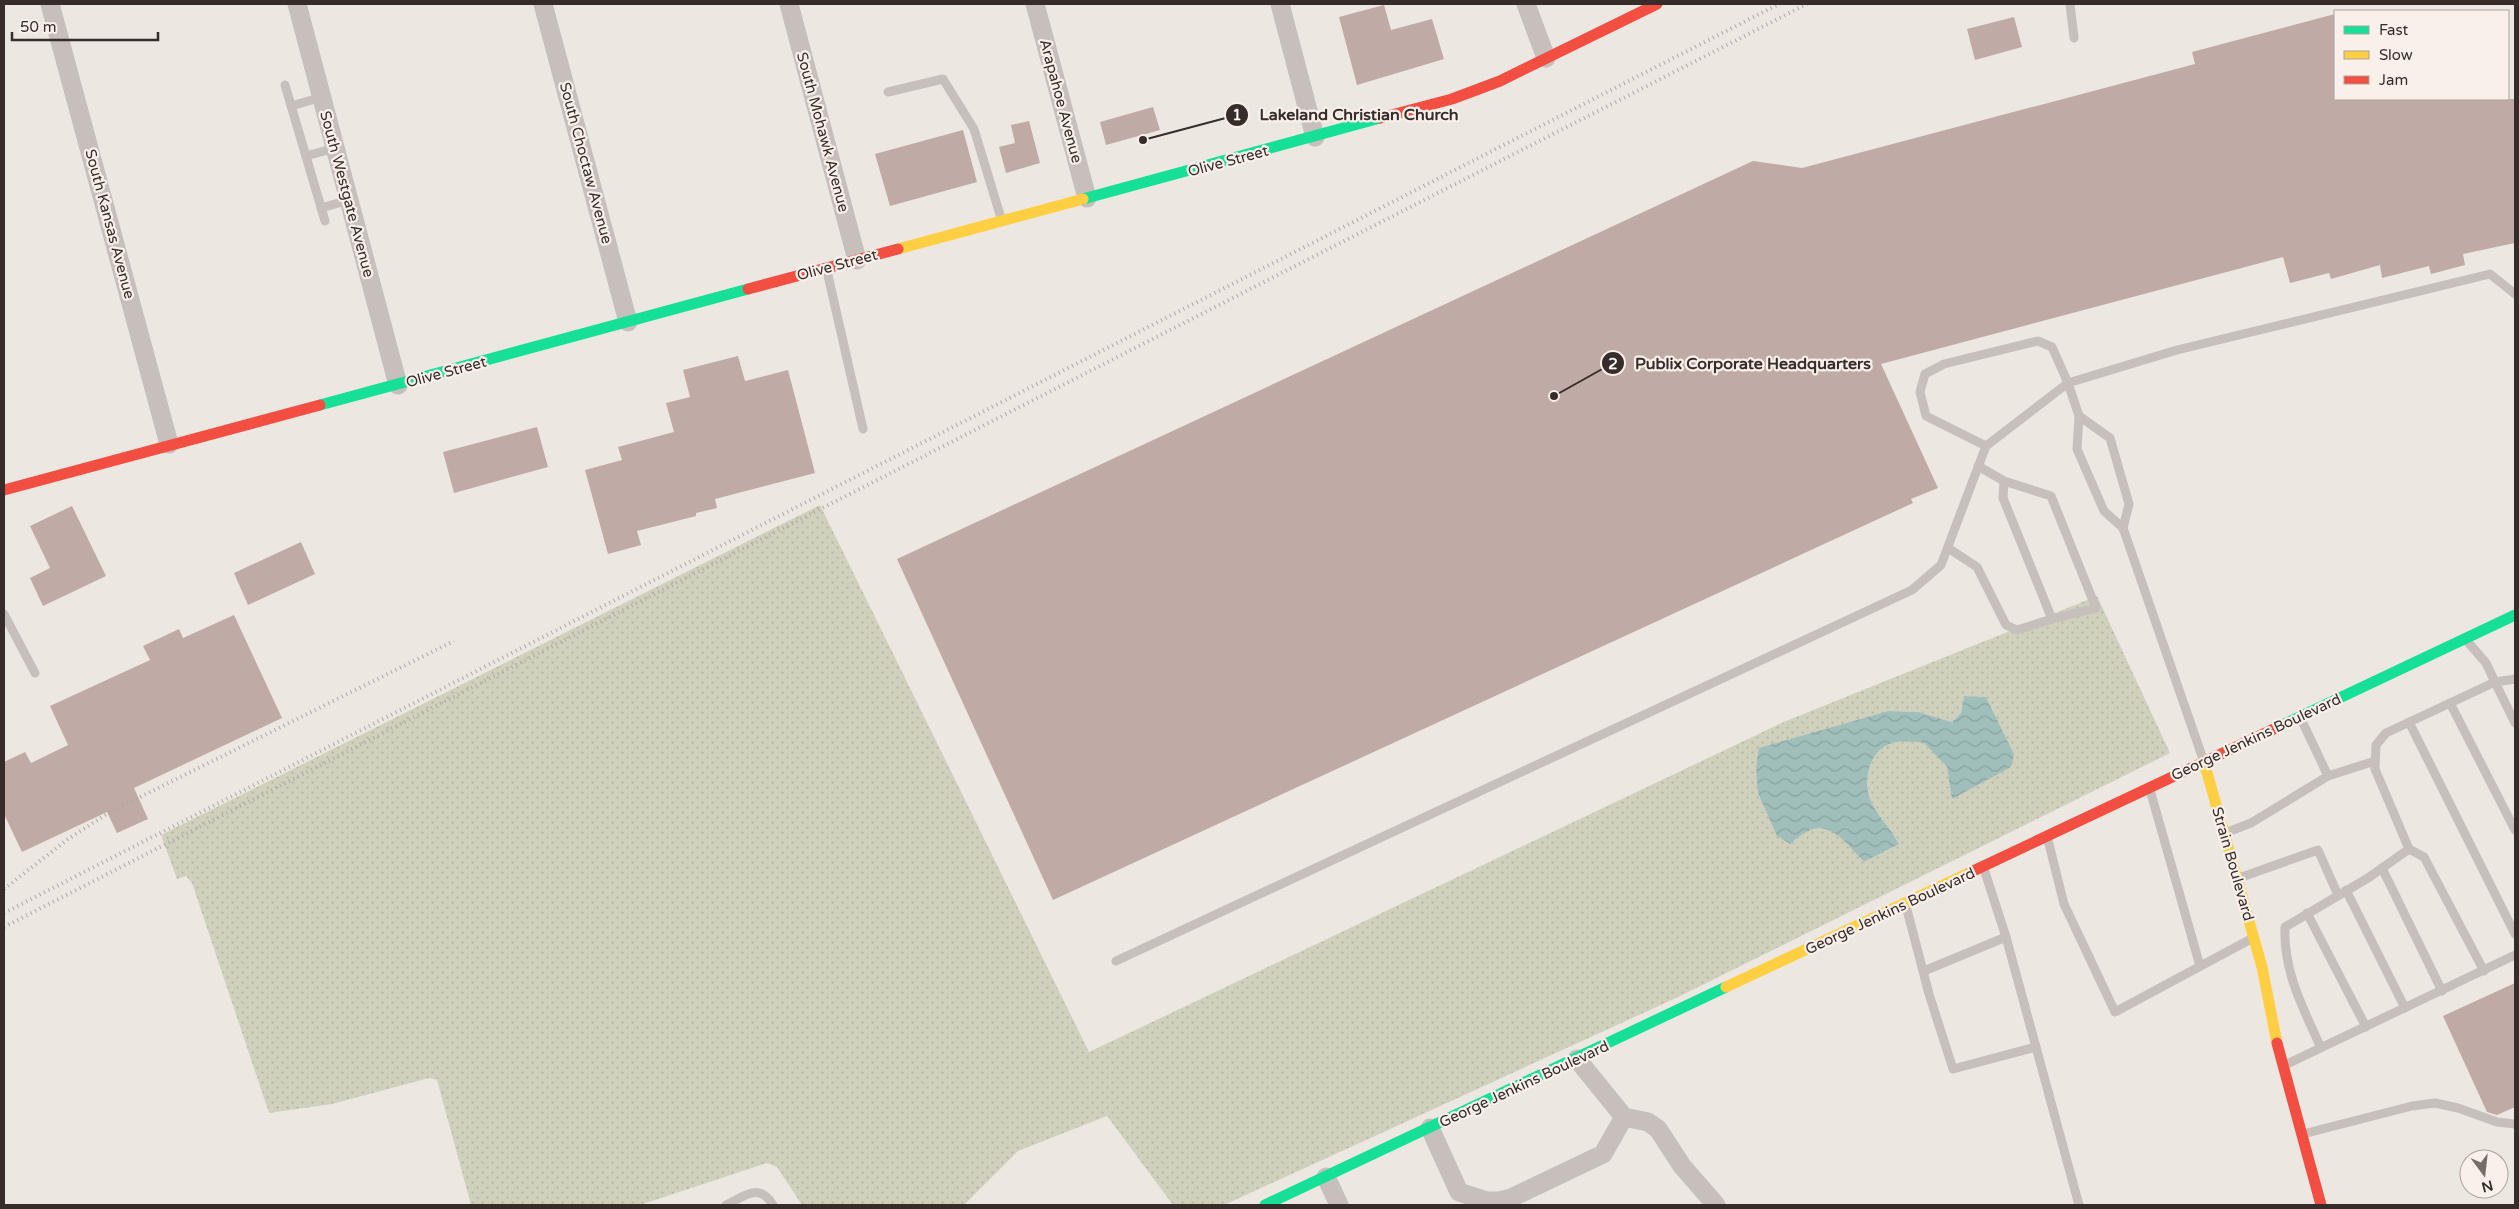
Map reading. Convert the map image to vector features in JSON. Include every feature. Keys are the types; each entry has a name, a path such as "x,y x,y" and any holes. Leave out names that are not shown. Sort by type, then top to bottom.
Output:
{"main road":[{"name":"Olive Street","path":"4,490 1452,99 1500,81 1657,4"},
{"name":"George Jenkins Boulevard","path":"1265,1205 2466,638 2514,620"},
{"name":"Strain Boulevard","path":"2204,762 2254,938 2283,1066 2321,1205"}],"street":[{"name":"South Kansas Avenue","path":"50,4 169,444"},
{"name":"South Westgate Avenue","path":"297,4 398,385"},
{"name":"South Choctaw Avenue","path":"543,4 628,322"},
{"name":"South Mohawk Avenue","path":"789,4 857,260"},
{"name":"Arapahoe Avenue","path":"1035,4 1087,198"},
{"path":"1280,4 1315,137"},
{"path":"1526,4 1546,58"},
{"path":"1577,1059 1624,1117 1648,1122 1658,1129 1682,1166 1716,1205"},
{"path":"1430,1128 1459,1192 1476,1199 1499,1202 1604,1154 1624,1117"},
{"path":"1326,1177 1339,1205"}],"lane":[{"path":"2070,4 2074,38"},
{"path":"888,92 943,79 974,129 1002,221"},
{"path":"285,85 325,221"},
{"path":"291,106 322,97"},
{"path":"306,156 335,148"},
{"path":"321,208 349,200"},
{"path":"826,268 863,429"},
{"path":"1116,961 1912,590 1942,565 1986,446 2068,383 2178,350 2490,274 2515,294"},
{"path":"1986,446 1926,416 1920,392 1925,374 1944,364 2038,341 2052,347 2068,383 2079,416 2077,450 2104,512 2123,528 2129,504 2110,438 2079,416"},
{"path":"1948,548 1977,567 2006,625 2017,630 2096,608 2051,496 2004,482 1978,466"},
{"path":"2004,482 2003,498 2052,619"},
{"name":"Strain Boulevard","path":"2123,528 2204,762"},
{"path":"4,614 35,673"},
{"path":"2466,638 2486,663 2515,723"},
{"path":"2484,970 2424,857 2409,849 2375,769 2374,761 2376,746 2386,733 2495,682 2515,679"},
{"path":"2450,703 2515,830"},
{"path":"2300,717 2328,776"},
{"path":"2409,722 2515,934"},
{"path":"2224,833 2250,823 2328,776 2374,761"},
{"path":"2150,788 2200,966"},
{"path":"2046,836 2064,904 2115,1012 2254,938"},
{"path":"2321,1048 2294,987 2284,949 2285,927 2382,868 2409,849"},
{"path":"2237,879 2318,850 2405,1008"},
{"path":"1983,867 2006,937 2078,1205"},
{"path":"2382,868 2442,990"},
{"path":"1905,904 1953,1069 2036,1047"},
{"path":"2307,913 2366,1027"},
{"path":"1924,970 2006,937"},
{"path":"2283,1066 2515,956"},
{"path":"2302,1135 2412,1106 2435,1103 2458,1108 2497,1122 2515,1124"},
{"path":"726,1205 754,1192 762,1192 768,1196 774,1205"}],"green space":[{"path":"820,505 1089,1052 1786,721 2097,596 2170,753 1676,998 1224,1205 1173,1205 1107,1116 1018,1151 964,1205 802,1205 777,1167 767,1163 640,1205 471,1205 437,1080 429,1078 332,1104 269,1113 192,883 186,876 177,879 161,835","holes":["1964,696 1986,697 2014,754 1947,767 1924,743 1905,741 1885,746 1873,759 1868,775 1868,793 1874,807 1899,844 1864,862 1836,833 1821,829 1800,834 1889,711 1918,712 1952,722 1961,713"]}],"water":[{"path":"1964,696 1986,697 2014,754 2011,767 1952,799 1947,767 1924,743 1905,741 1893,743 1885,746 1873,759 1867,784 1868,793 1874,807 1899,844 1864,862 1847,843 1830,831 1822,829 1812,830 1802,834 1790,844 1777,836 1758,793 1756,768 1759,748 1889,711 1918,712 1952,722 1961,713"}],"building":[{"path":"1384,5 1391,30 1432,19 1444,59 1357,85 1339,17"},
{"path":"2334,14 2334,100 2515,99 2515,243 2463,254 2465,265 2431,274 2429,266 2382,278 2380,265 2331,279 2329,273 2290,283 2283,257 1881,364 1938,488 1911,499 1913,503 1053,900 897,559 1753,161 1802,168 2195,64 2192,52"},
{"path":"2014,17 2022,47 1975,60 1967,29"},
{"path":"1153,107 1160,130 1106,145 1100,122"},
{"path":"1029,121 1040,163 1006,173 999,147 1015,143 1011,125"},
{"path":"963,130 977,182 890,206 875,154"},
{"path":"738,356 745,381 788,370 815,473 715,499 717,508 696,513 696,516 637,531 641,545 608,554 585,470 622,460 618,447 674,432 666,403 690,397 683,370"},
{"path":"537,427 548,467 454,493 443,452"},
{"path":"72,506 106,576 43,606 30,578 50,568 30,526"},
{"path":"301,542 315,574 248,605 234,573"},
{"path":"234,615 282,718 134,788 148,819 117,833 107,812 22,852 4,814 4,762 25,752 31,763 68,745 50,706 150,660 143,646 179,629 183,638"},
{"path":"2515,983 2515,1107 2497,1115 2487,1112 2443,1016"}],"railway":[{"path":"4,913 1779,4"},
{"path":"4,927 1807,4"},
{"path":"4,889 68,839 110,812 454,641"}],"traffic: fast":[{"path":"1083,199 1380,118"},
{"path":"320,405 748,289"},
{"path":"2276,728 2515,615"},
{"path":"1265,1205 1726,987"}],"traffic: slow":[{"path":"898,249 1083,199"},
{"path":"2204,762 2262,967 2277,1043"},
{"path":"1726,987 1971,872"}],"traffic: jam":[{"path":"1380,118 1452,99 1500,81 1657,4"},
{"path":"748,289 898,249"},
{"path":"4,490 320,405"},
{"path":"1971,872 2276,728"},
{"path":"2277,1043 2321,1205"}],"place":[{"name":"Lakeland Christian Church","path":"1143,140"},
{"name":"Publix Corporate Headquarters","path":"1554,396"}]}
